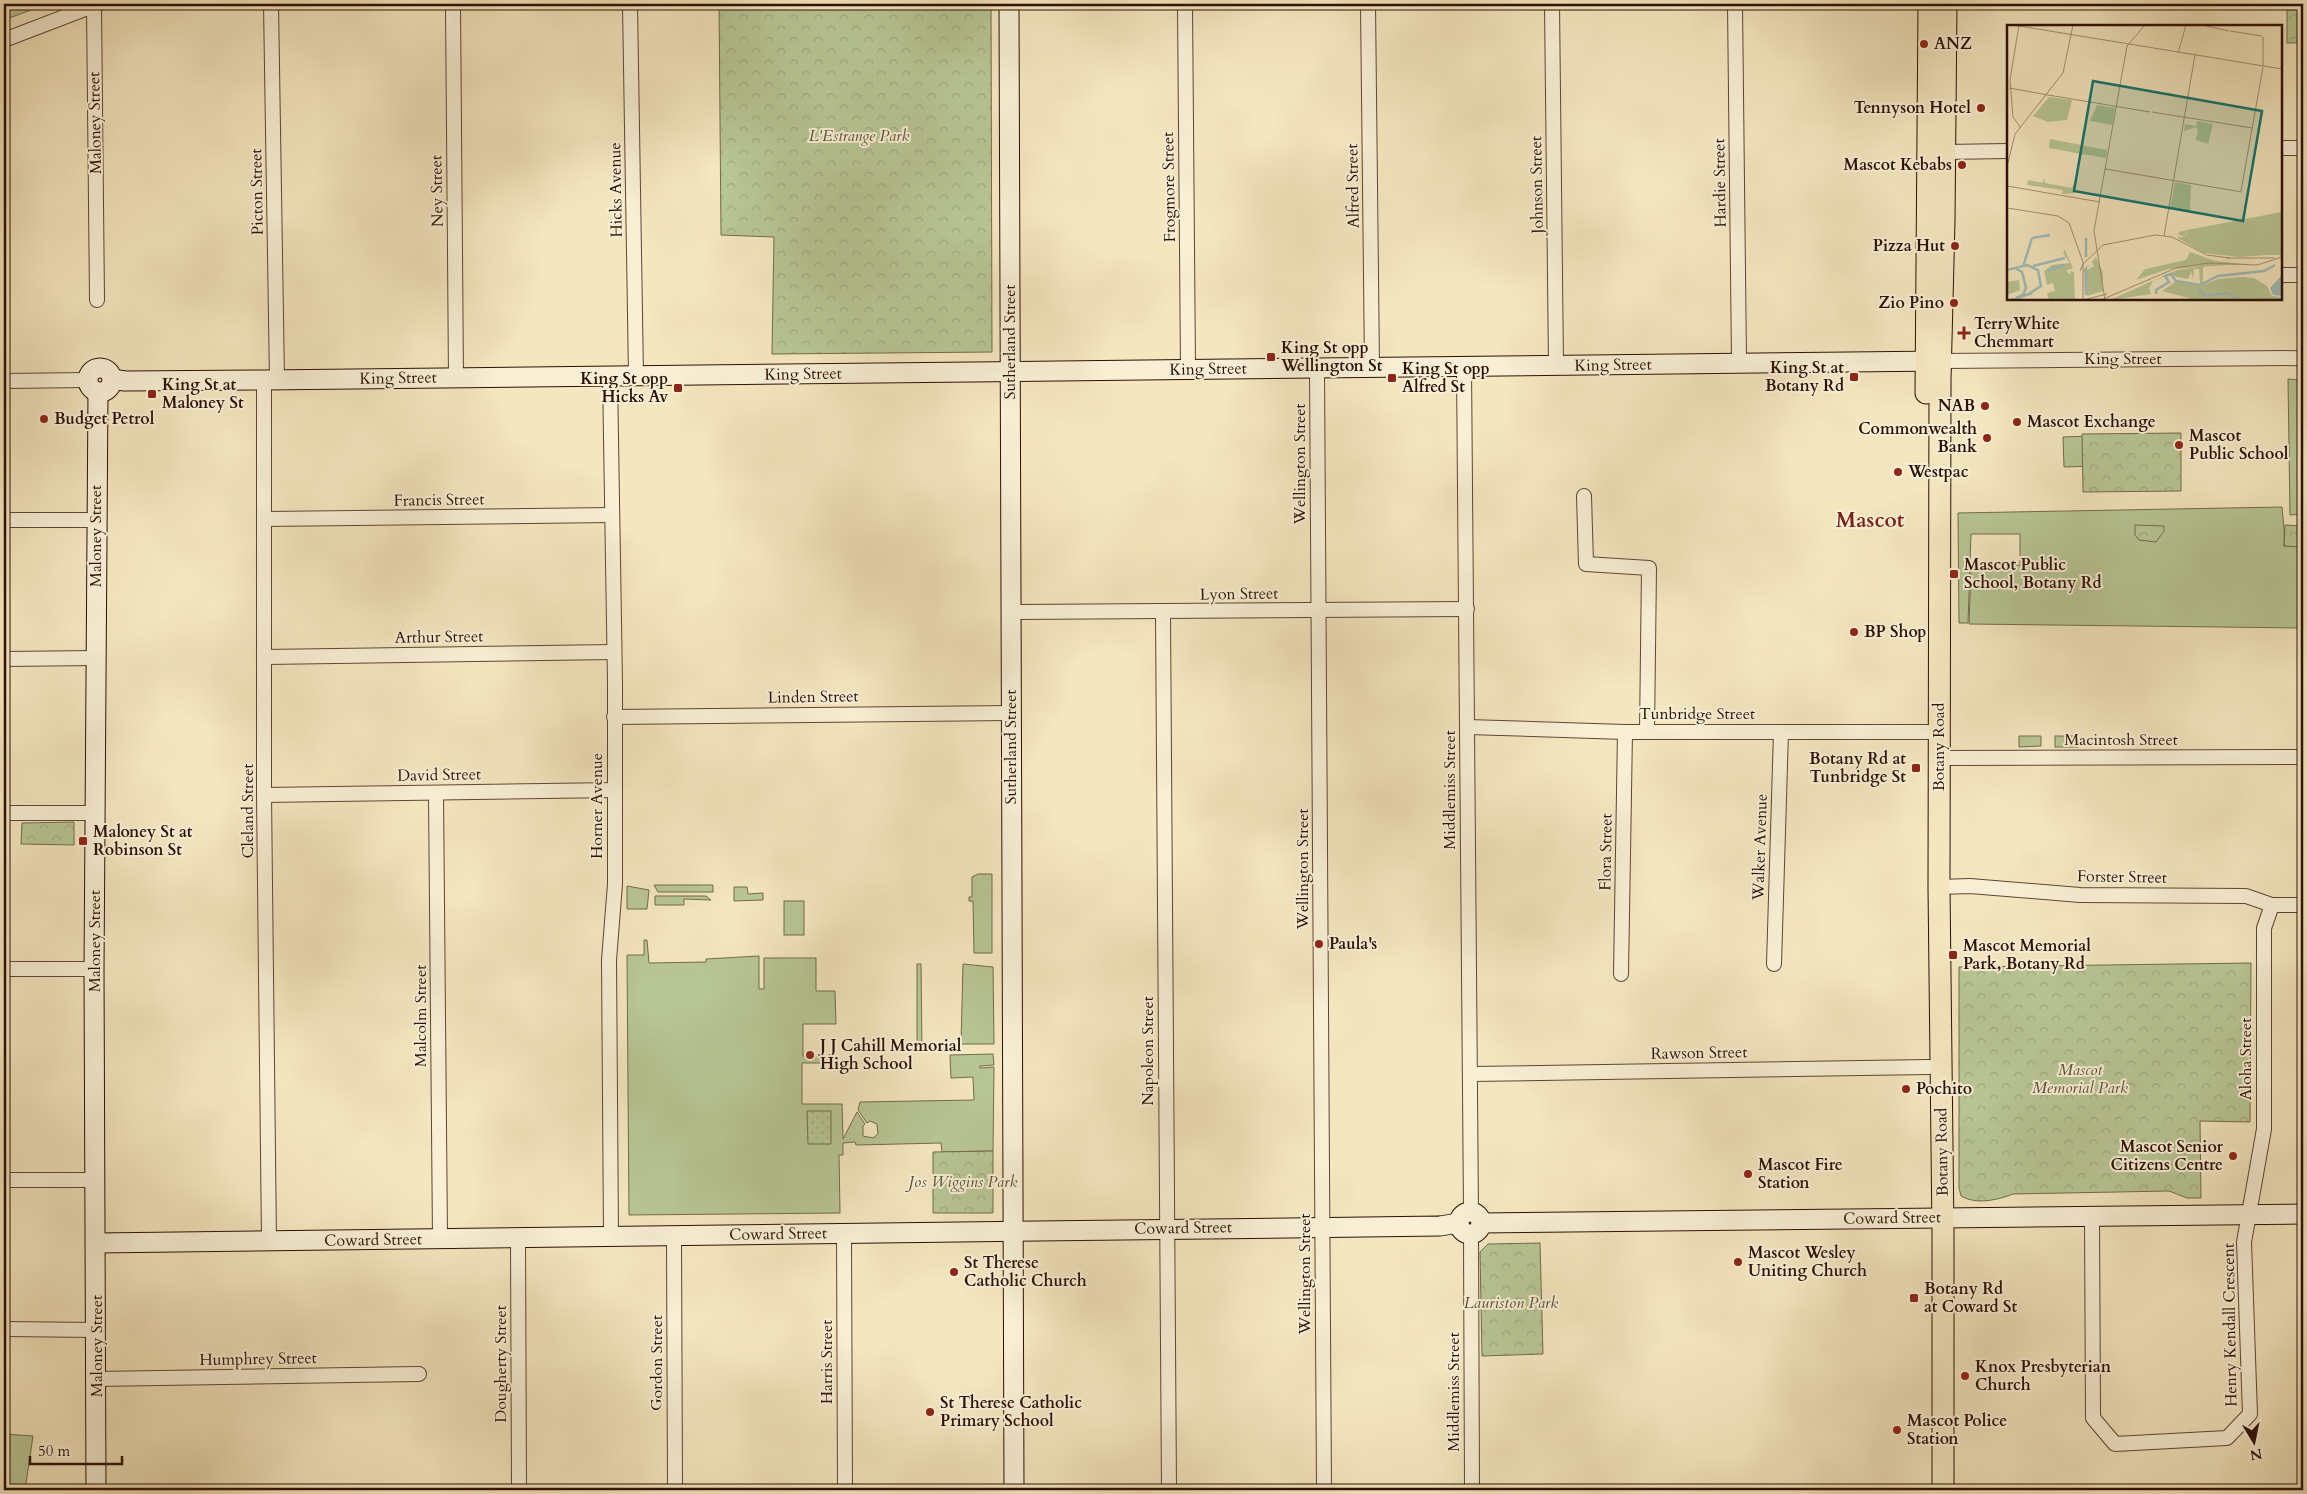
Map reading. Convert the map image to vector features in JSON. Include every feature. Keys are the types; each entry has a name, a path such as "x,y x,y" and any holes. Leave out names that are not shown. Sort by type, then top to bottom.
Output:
{"main road":[{"name":"Botany Road","path":"1929,4 1934,361 1928,732 1929,1067 1936,1217 1943,1490"},
{"name":"Botany Road","path":"1931,1490 1939,887 1940,380 1934,361 1945,152 1946,4"}],"street":[{"name":"Picton Street","path":"271,4 271,380"},
{"name":"Ney Street","path":"453,4 456,378"},
{"name":"Hicks Avenue","path":"630,4 636,376"},
{"name":"Sutherland Street","path":"1008,4 1014,1490"},
{"name":"Frogmore Street","path":"1185,4 1188,369"},
{"name":"Alfred Street","path":"1368,4 1372,367"},
{"name":"Johnson Street","path":"1552,4 1556,366"},
{"name":"Hardie Street","path":"1736,4 1739,362"},
{"path":"4,40 96,5"},
{"name":"Maloney Street","path":"96,5 97,300"},
{"path":"2282,148 2303,148"},
{"path":"1945,152 2007,151"},
{"path":"2282,275 2303,275"},
{"name":"King Street","path":"93,386 107,390 112,379 124,381 271,380 1556,366 1739,362 2303,358"},
{"name":"Middlemiss Street","path":"1464,366 1472,1490"},
{"name":"Wellington Street","path":"1317,368 1324,1490"},
{"name":"Horner Avenue","path":"610,376 615,790 615,884 609,960 611,1236"},
{"name":"Cleland Street","path":"269,1242 264,795 266,519 271,380"},
{"path":"4,381 93,386"},
{"name":"Maloney Street","path":"93,386 96,520 94,969 97,1243 96,1490"},
{"path":"1584,496 1586,564 1650,568 1647,732"},
{"name":"Francis Street","path":"266,519 612,515"},
{"path":"4,520 96,520"},
{"name":"Lyon Street","path":"1011,612 1467,609"},
{"name":"Napoleon Street","path":"1163,612 1169,1490"},
{"name":"Arthur Street","path":"265,657 614,652"},
{"path":"4,659 96,658"},
{"name":"Linden Street","path":"614,717 1011,712"},
{"name":"Tunbridge Street","path":"1467,727 1625,732 1928,732"},
{"name":"Flora Street","path":"1621,974 1625,732"},
{"name":"Walker Avenue","path":"1774,964 1781,732"},
{"name":"Macintosh Street","path":"1939,758 2303,757"},
{"name":"David Street","path":"264,795 615,790"},
{"name":"Malcolm Street","path":"436,793 440,1238"},
{"path":"4,813 95,813"},
{"name":"Forster Street","path":"1939,887 1970,886 2080,895 2246,896 2272,905 2303,905"},
{"name":"Aloha Street","path":"2249,1214 2264,1129 2264,928 2272,905"},
{"path":"4,969 94,969"},
{"name":"Rawson Street","path":"1470,1074 1929,1067"},
{"path":"4,1180 96,1180"},
{"name":"Henry Kendall Crescent","path":"2092,1217 2093,1418 2115,1444 2228,1438 2250,1414 2244,1242 2249,1214"},
{"name":"Coward Street","path":"97,1243 1440,1226 1470,1223 2303,1214"},
{"name":"Harris Street","path":"844,1233 845,1490"},
{"name":"Gordon Street","path":"674,1236 675,1490"},
{"name":"Dougherty Street","path":"518,1237 518,1490"},
{"path":"4,1329 97,1330"},
{"name":"Humphrey Street","path":"96,1379 420,1374"}],"green space":[{"path":"4,4 47,4 4,20"},
{"name":"L'Estrange Park","path":"719,4 991,4 992,352 772,354 774,237 721,235"},
{"path":"2287,4 2303,4 2303,43 2287,43"},
{"path":"2288,379 2299,380 2299,510 2303,510 2303,514 2290,515"},
{"path":"2181,433 2181,491 2083,492 2082,434"},
{"path":"2121,435 2122,465 2064,467 2063,437"},
{"path":"2282,507 2284,546 2303,547 2303,628 1969,624 1971,568 2020,565 2020,534 1971,534 1968,623 1959,623 1958,513"},
{"path":"2135,525 2164,526 2164,531 2156,542 2139,540 2135,535"},
{"path":"2285,525 2303,526 2303,547 2284,546"},
{"path":"2019,736 2041,736 2041,746 2019,747"},
{"path":"2055,736 2078,736 2078,747 2055,747"},
{"path":"74,822 74,845 21,844 22,823"},
{"path":"978,874 992,874 992,953 974,953 973,901 969,901 969,897 972,897 972,877"},
{"path":"654,885 713,885 713,892 658,892"},
{"path":"627,886 649,890 647,909 627,909"},
{"path":"734,887 747,887 748,894 763,893 763,900 734,901"},
{"path":"655,896 706,896 711,900 684,899 684,905 655,905"},
{"path":"784,901 804,901 804,935 784,935"},
{"path":"644,940 647,940 649,963 706,962 706,959 759,956 759,989 764,989 764,958 816,958 816,991 835,991 836,1024 803,1024 803,1056 836,1056 836,1063 802,1063 802,1104 842,1104 843,1139 857,1112 865,1124 863,1126 863,1136 873,1138 878,1134 877,1124 870,1121 867,1123 858,1110 860,1102 974,1100 973,1077 951,1078 950,1055 993,1054 994,1065 980,1066 980,1068 994,1067 993,1151 942,1152 941,1143 856,1145 855,1142 843,1143 843,1155 839,1155 840,1213 629,1215 627,955 644,955"},
{"name":"Mascot Memorial Park","path":"2251,963 2250,1122 2200,1121 2201,1198 2187,1198 2169,1191 2013,1194 1994,1200 1980,1201 1961,1196 1959,1188 1959,967"},
{"path":"917,964 921,964 922,1052 917,1052"},
{"path":"963,964 993,967 994,1044 961,1044"},
{"path":"807,1111 831,1111 831,1144 808,1144"},
{"name":"Jos Wiggins Park","path":"993,1151 993,1213 933,1213 933,1152"},
{"name":"Lauriston Park","path":"1540,1243 1543,1354 1482,1356 1480,1252 1488,1244"},
{"path":"4,1434 33,1436 25,1490 4,1490"}],"place":[{"name":"ANZ","path":"1924,44"},
{"name":"Tennyson Hotel","path":"1981,108"},
{"name":"Mascot Kebabs","path":"1962,165"},
{"name":"Pizza Hut","path":"1955,246"},
{"name":"Zio Pino","path":"1954,303"},
{"name":"TerryWhite Chemmart","path":"1964,333"},
{"name":"King St opp Wellington St","path":"1271,357"},
{"name":"King St at Botany Rd","path":"1854,377"},
{"name":"King St opp Alfred St","path":"1392,378"},
{"name":"King St opp Hicks Av","path":"678,388"},
{"name":"King St at Maloney St","path":"152,394"},
{"name":"NAB","path":"1985,406"},
{"name":"Budget Petrol","path":"44,419"},
{"name":"Mascot Exchange","path":"2017,422"},
{"name":"Commonwealth Bank","path":"1987,438"},
{"name":"Mascot Public School","path":"2179,445"},
{"name":"Westpac","path":"1898,472"},
{"name":"Mascot Public School, Botany Rd","path":"1954,574"},
{"name":"BP Shop","path":"1854,632"},
{"name":"Botany Rd at Tunbridge St","path":"1916,768"},
{"name":"Maloney St at Robinson St","path":"83,841"},
{"name":"Paula's","path":"1319,944"},
{"name":"Mascot Memorial Park, Botany Rd","path":"1953,955"},
{"name":"J J Cahill Memorial High School","path":"810,1055"},
{"name":"Pochito","path":"1906,1089"},
{"name":"Mascot Senior Citizens Centre","path":"2233,1156"},
{"name":"Mascot Fire Station","path":"1748,1174"},
{"name":"Mascot Wesley Uniting Church","path":"1738,1262"},
{"name":"St Therese Catholic Church","path":"954,1272"},
{"name":"Botany Rd at Coward St","path":"1914,1298"},
{"name":"Knox Presbyterian Church","path":"1965,1376"},
{"name":"St Therese Catholic Primary School","path":"930,1412"},
{"name":"Mascot Police Station","path":"1897,1430"}],"district":[{"name":"Mascot","path":"1870,520"}]}
